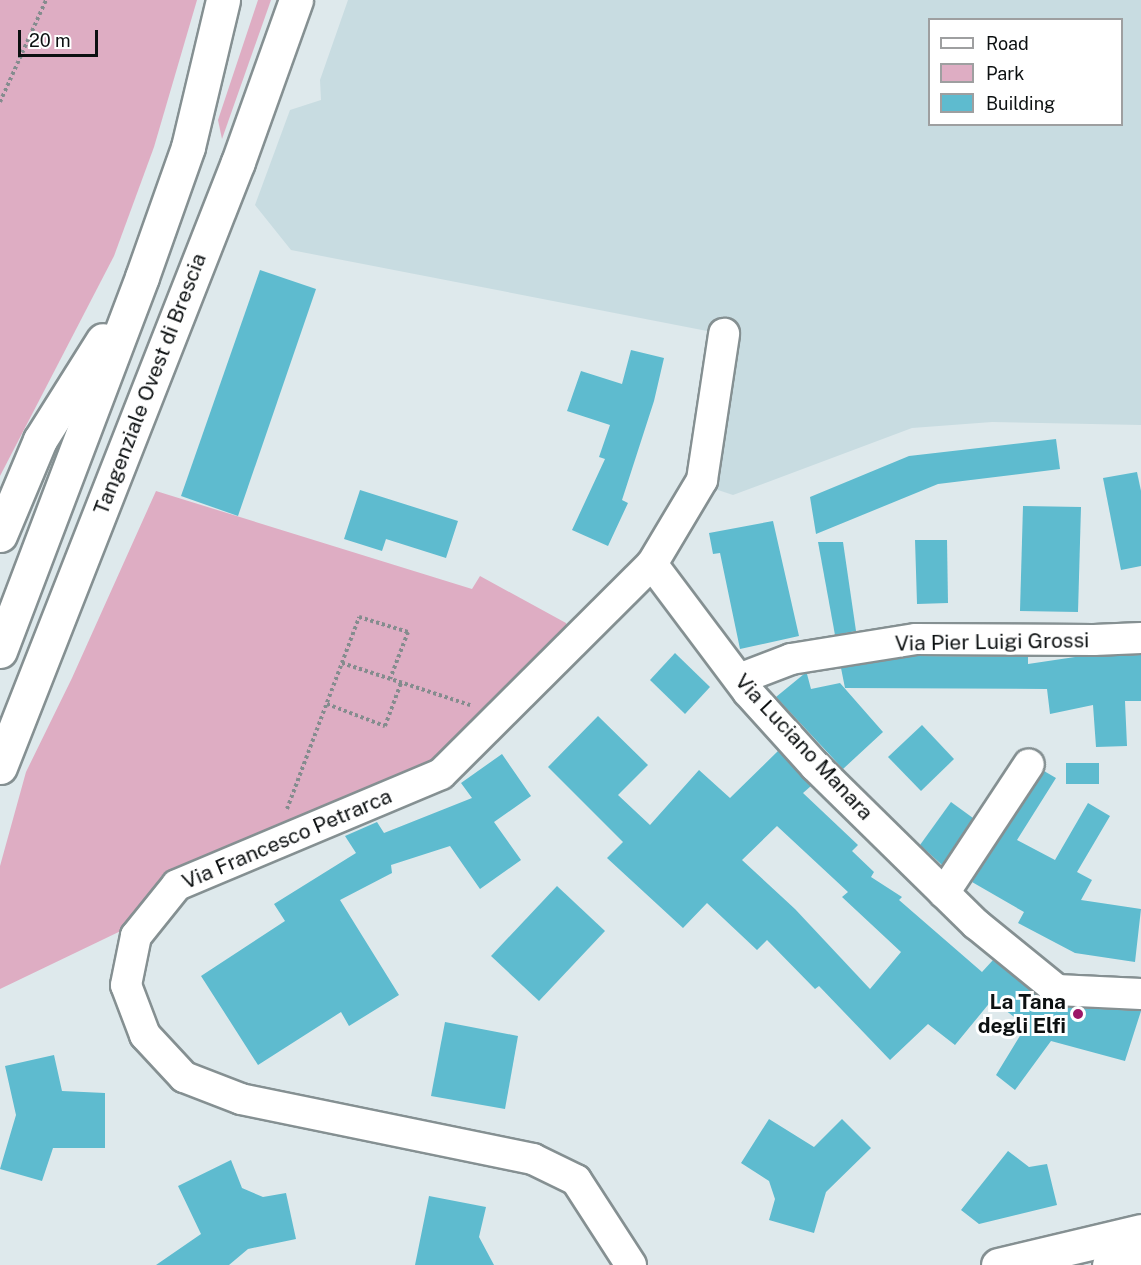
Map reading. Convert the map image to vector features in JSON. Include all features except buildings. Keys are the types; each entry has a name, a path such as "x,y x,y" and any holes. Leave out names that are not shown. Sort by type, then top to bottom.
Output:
{"main road":[{"path":"0,651 142,277 188,147 223,0"},
{"name":"Tangenziale Ovest di Brescia","path":"0,767 234,173 296,0"},
{"path":"0,535 40,440 142,277"},
{"path":"998,1265 1141,1232"},
{"path":"1109,1265 1141,1256"}],"street":[{"name":"Via Francesco Petrarca","path":"629,1264 576,1180 533,1159 241,1099 184,1077 145,1035 126,985 136,936 177,885 441,774 652,564 702,480 724,334"},
{"name":"Via Luciano Manara","path":"652,564 739,679 815,766 976,924 1057,990 1141,994"},
{"name":"Via Pier Luigi Grossi","path":"739,679 791,659 916,639 1141,638"},
{"path":"944,892 1029,764"}],"path":[{"path":"0,102 46,0"},
{"path":"285,813 359,617 408,632 390,679"},
{"path":"342,663 472,706"},
{"path":"327,704 385,726 401,683"}],"shaded area":[{"path":"348,0 1141,0 1141,425 992,422 912,428 733,495 712,488 738,337 291,250 255,205 290,110 321,100 320,80"}],"green space":[{"path":"0,0 197,0 154,147 114,256 0,476"},
{"path":"258,0 271,0 222,139 218,120"},
{"path":"156,491 472,589 480,576 566,623 570,634 446,757 127,928 0,989 0,866 26,772 72,678"}],"place":[{"name":"La Tana degli Elfi","path":"1078,1014"}]}
